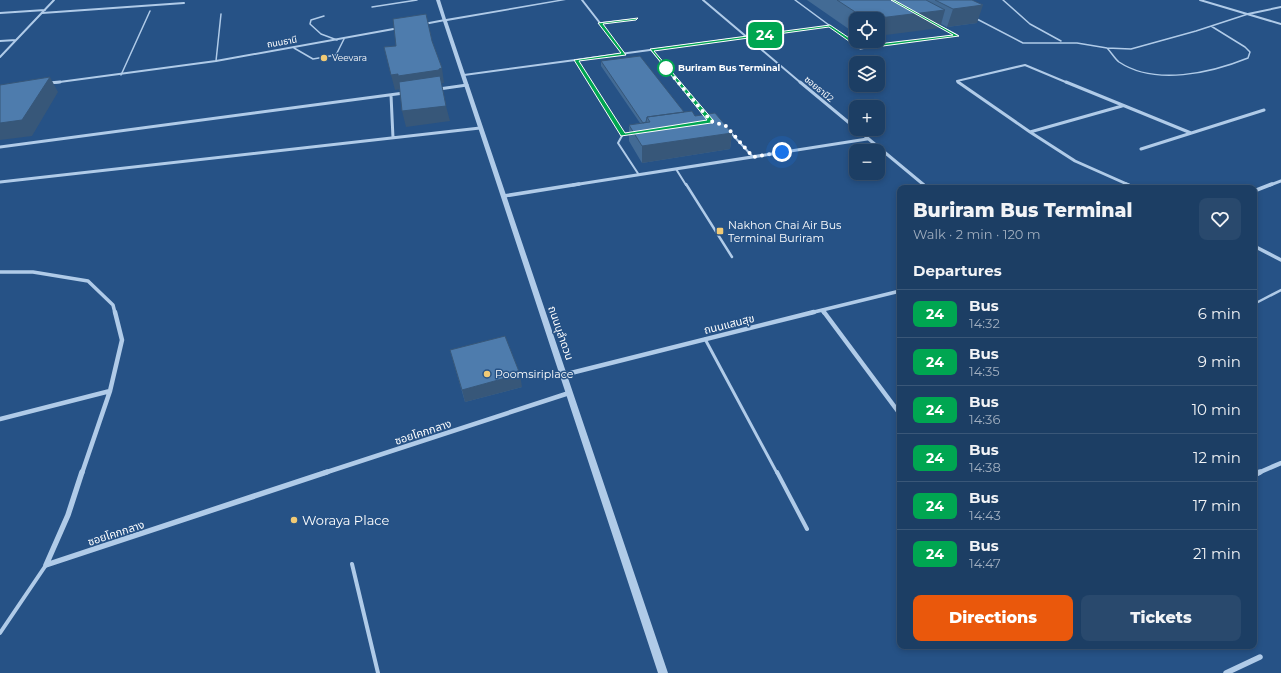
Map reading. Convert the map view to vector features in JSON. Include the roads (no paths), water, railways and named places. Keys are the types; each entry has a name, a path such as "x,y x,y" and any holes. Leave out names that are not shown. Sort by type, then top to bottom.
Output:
{"street":[{"path":"0,57 54,0"},
{"name":"ถนนบุลำดวน","path":"438,0 662,673"},
{"path":"422,24 564,0"},
{"path":"582,0 624,54"},
{"name":"ซอยธานี2","path":"703,0 923,185"},
{"path":"1200,0 1281,24"},
{"path":"42,13 184,3"},
{"path":"1248,14 1281,7"},
{"path":"0,13 45,10"},
{"name":"ถนนธานี","path":"46,84 216,62 406,27"},
{"path":"464,75 747,37"},
{"path":"0,41 16,40"},
{"path":"1128,185 1076,161 1030,132 957,81 1025,65 1191,133"},
{"path":"436,89 467,85"},
{"path":"0,147 406,93"},
{"path":"391,95 393,138"},
{"path":"1030,132 1122,106"},
{"path":"1141,149 1264,110"},
{"path":"0,182 480,128"},
{"path":"504,196 867,139"},
{"path":"1257,190 1281,181"},
{"path":"1257,248 1281,260"},
{"path":"0,272 33,272 88,281 113,306 122,340 110,391 68,515 46,565"},
{"name":"ถนนแสนสุข","path":"563,375 897,292"},
{"path":"822,310 897,410"},
{"path":"0,419 110,391"},
{"name":"ซอยโคกกลาง","path":"46,565 569,393"},
{"path":"1257,474 1281,463"},
{"path":"1226,673 1260,658"}],"lane":[{"path":"372,7 417,0"},
{"path":"795,0 860,48 957,36 938,25"},
{"path":"1003,0 1030,24 1063,42"},
{"path":"121,75 150,11"},
{"path":"216,62 221,14"},
{"path":"972,16 1023,43 1063,42 1107,48 1131,49 1248,14"},
{"path":"324,16 311,20 310,24 321,34 337,40"},
{"path":"600,23 636,18"},
{"path":"747,37 830,26"},
{"path":"1107,48 1113,56 1128,68 1151,74 1182,74 1224,67 1248,58 1250,52 1245,47 1211,26"},
{"path":"294,48 313,58 336,55 344,39"},
{"path":"651,50 711,121"},
{"path":"576,60 623,134"},
{"path":"726,126 753,157"},
{"path":"623,134 638,132"},
{"path":"623,134 618,142 639,175"},
{"path":"676,169 732,258"},
{"path":"1257,302 1281,290"},
{"path":"705,339 807,529"},
{"path":"352,564 378,673"},
{"path":"0,633 46,565"}],"place":[{"name":"Veevara","path":"324,58"},
{"name":"Buriram Bus Terminal","path":"666,68"},
{"name":"Nakhon Chai Air Bus Terminal Buriram","path":"720,231"},
{"name":"Poomsiriplace","path":"487,374"},
{"name":"Woraya Place","path":"294,520"}]}
